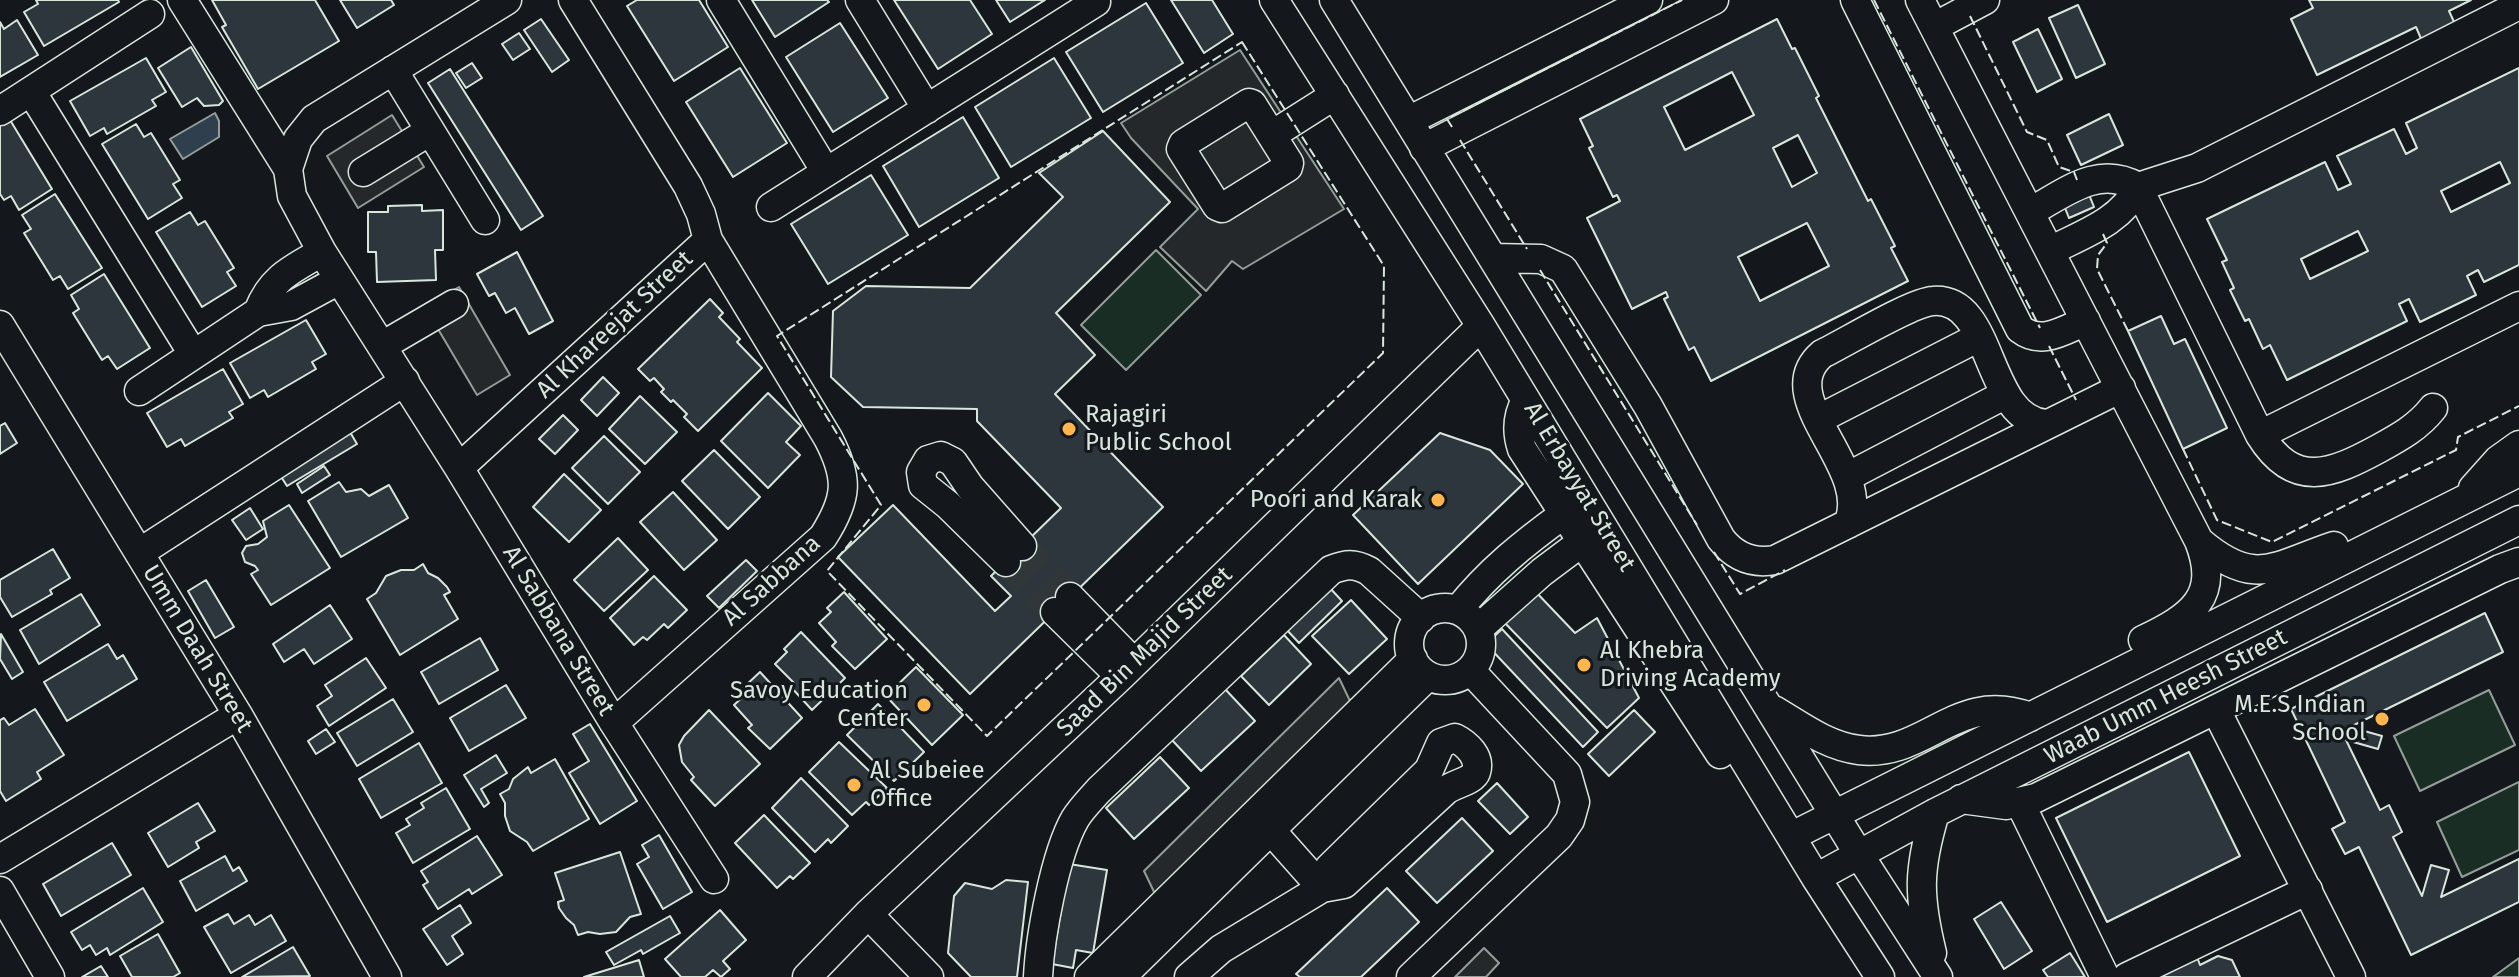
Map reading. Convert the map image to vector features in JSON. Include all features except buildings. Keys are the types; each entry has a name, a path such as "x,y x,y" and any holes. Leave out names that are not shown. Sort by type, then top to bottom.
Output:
{"street":[{"name":"Al Sabbana Street","path":"182,0 288,169 292,196 322,252 714,879"},
{"path":"288,169 298,139 314,119 507,0"},
{"name":"Al Khareejat Street","path":"459,468 708,240 701,214 688,186 573,0"},
{"path":"721,0 826,172"},
{"path":"860,0 927,109"},
{"name":"Al Erbayyat Street","path":"1274,0 1481,326 1816,878 1880,977"},
{"name":"Al Erbayyat Street","path":"1334,0 1858,853 1938,977"},
{"path":"1410,120 1648,0"},
{"path":"1424,148 1714,0"},
{"path":"1855,0 2015,322 2028,335 2045,338 2086,321"},
{"path":"1920,0 2121,388 2207,562 2207,583 2198,602 2183,618 2128,651 2112,676"},
{"path":"1934,27 1985,0"},
{"path":"771,207 1097,1"},
{"path":"2050,251 2109,221 2127,206 2138,187 2197,168 2519,5"},
{"path":"0,111 150,14"},
{"path":"393,70 485,220"},
{"path":"31,91 193,354"},
{"path":"1272,135 1335,95"},
{"path":"363,172 430,131"},
{"path":"2030,212 2103,177 2115,177 2138,187 2260,435 2267,447 2289,465 2302,470 2330,471 2344,467 2407,433 2433,408"},
{"name":"Al Sabbana","path":"614,723 823,537 837,515 843,490 841,463 828,438 708,240"},
{"path":"258,312 274,282 322,252"},
{"path":"1493,258 1549,261 1569,276 1648,406 1721,539 1735,554 1754,561 1775,560 2121,388"},
{"path":"139,391 258,312 291,306 339,280"},
{"path":"1848,524 1854,496 1808,397 1806,378 1822,354 1925,302 1946,301 1964,312 2016,411 2024,419 2046,424"},
{"path":"382,346 454,304"},
{"path":"2260,435 2519,306"},
{"name":"Umm Daah Street","path":"0,325 238,715 387,977"},
{"name":"Saad Bin Majid Street","path":"807,977 868,914 1127,670 1481,326"},
{"path":"1819,419 1979,337"},
{"path":"139,553 405,381"},
{"path":"1847,477 2006,394"},
{"path":"1526,400 1518,419 1522,449 1763,821 1775,832 1792,836"},
{"name":"Waab Umm Heesh Street","path":"2463,500 2498,460 2519,445"},
{"name":"Waab Umm Heesh Street","path":"1792,836 2519,472"},
{"path":"1468,620 1473,591 1516,549 1564,514"},
{"name":"Waab Umm Heesh Street","path":"1816,878 1961,799 2519,520"},
{"path":"2199,541 2225,561 2256,570 2287,565 2346,543 2378,543"},
{"path":"1468,620 1582,542"},
{"path":"1961,799 2006,805 2036,798 2519,562"},
{"path":"1038,977 1060,853 1076,818 1099,790 1331,570 1345,564 1359,565 1421,618"},
{"path":"1063,604 1127,670"},
{"path":"1439,609 1468,620 1481,640 1480,651 1470,670 1450,680 1420,667 1410,637 1421,618 1439,609"},
{"path":"2273,644 2288,674"},
{"path":"1121,977 1263,822 1420,667"},
{"path":"1411,977 1559,836 1570,820 1575,802 1567,774 1470,670"},
{"path":"1769,707 1831,743 1861,751 1899,746 1974,711 2003,709 2030,717"},
{"path":"2216,710 2351,977"},
{"path":"0,859 238,715"},
{"path":"1189,977 1221,949 1322,888 1344,884 1449,788 1472,777 1477,771 1476,759 1465,743 1455,738 1441,743 1429,770 1329,868 1322,888"},
{"path":"2020,803 2105,977"},
{"path":"1935,813 1924,848 1920,891 1922,914 1938,977"},
{"path":"1263,822 1322,888"},
{"path":"1089,977 1263,822"},
{"path":"2127,977 2308,890"},
{"path":"0,891 50,977"},
{"path":"868,914 929,977"}],"green space":[{"path":"1156,250 1201,295 1126,370 1081,325"},
{"path":"2489,690 2515,745 2420,791 2394,736"},
{"path":"2519,782 2519,850 2462,877 2437,822"},
{"path":"2519,958 2519,977 2493,977"}],"shaded area":[{"path":"1240,50 1344,209 1243,269 1232,261 1206,291 1160,247 1198,209 1131,138 1121,123"},
{"path":"392,115 424,167 358,208 327,156"},
{"path":"459,287 510,375 477,395 425,307"},
{"path":"1339,678 1351,703 1156,896 1144,871"},
{"path":"1484,948 1499,963 1486,977 1455,977"}],"water":[{"path":"215,113 219,121 219,137 183,159 170,139"}],"tunnel":[{"path":"1022,546 1070,597"},
{"path":"1006,562 1055,612"}],"fence":[{"path":"1452,127 1447,119 1682,0"},
{"path":"1874,0 2040,328"},
{"path":"1970,16 2027,132 2047,140 2059,167 2074,172 2077,180"},
{"path":"1242,42 1384,266 1383,353 987,736 827,571 881,505 777,336 1242,42"},
{"path":"1460,140 1527,249"},
{"path":"2103,234 2107,243 2098,255 2097,269 2128,331"},
{"path":"1540,270 1697,525"},
{"path":"2049,346 2076,400"},
{"path":"2183,449 2217,520 2272,542 2456,450 2458,437 2519,406"},
{"path":"1714,552 1740,594 1785,570"}],"place":[{"name":"Rajagiri Public School","path":"1069,429"},
{"name":"Poori and Karak","path":"1438,500"},
{"name":"Al Khebra Driving Academy","path":"1584,665"},
{"name":"Savoy Education Center","path":"924,705"},
{"name":"M.E.S Indian School","path":"2382,719"},
{"name":"Al Subeiee Office","path":"854,785"}]}
